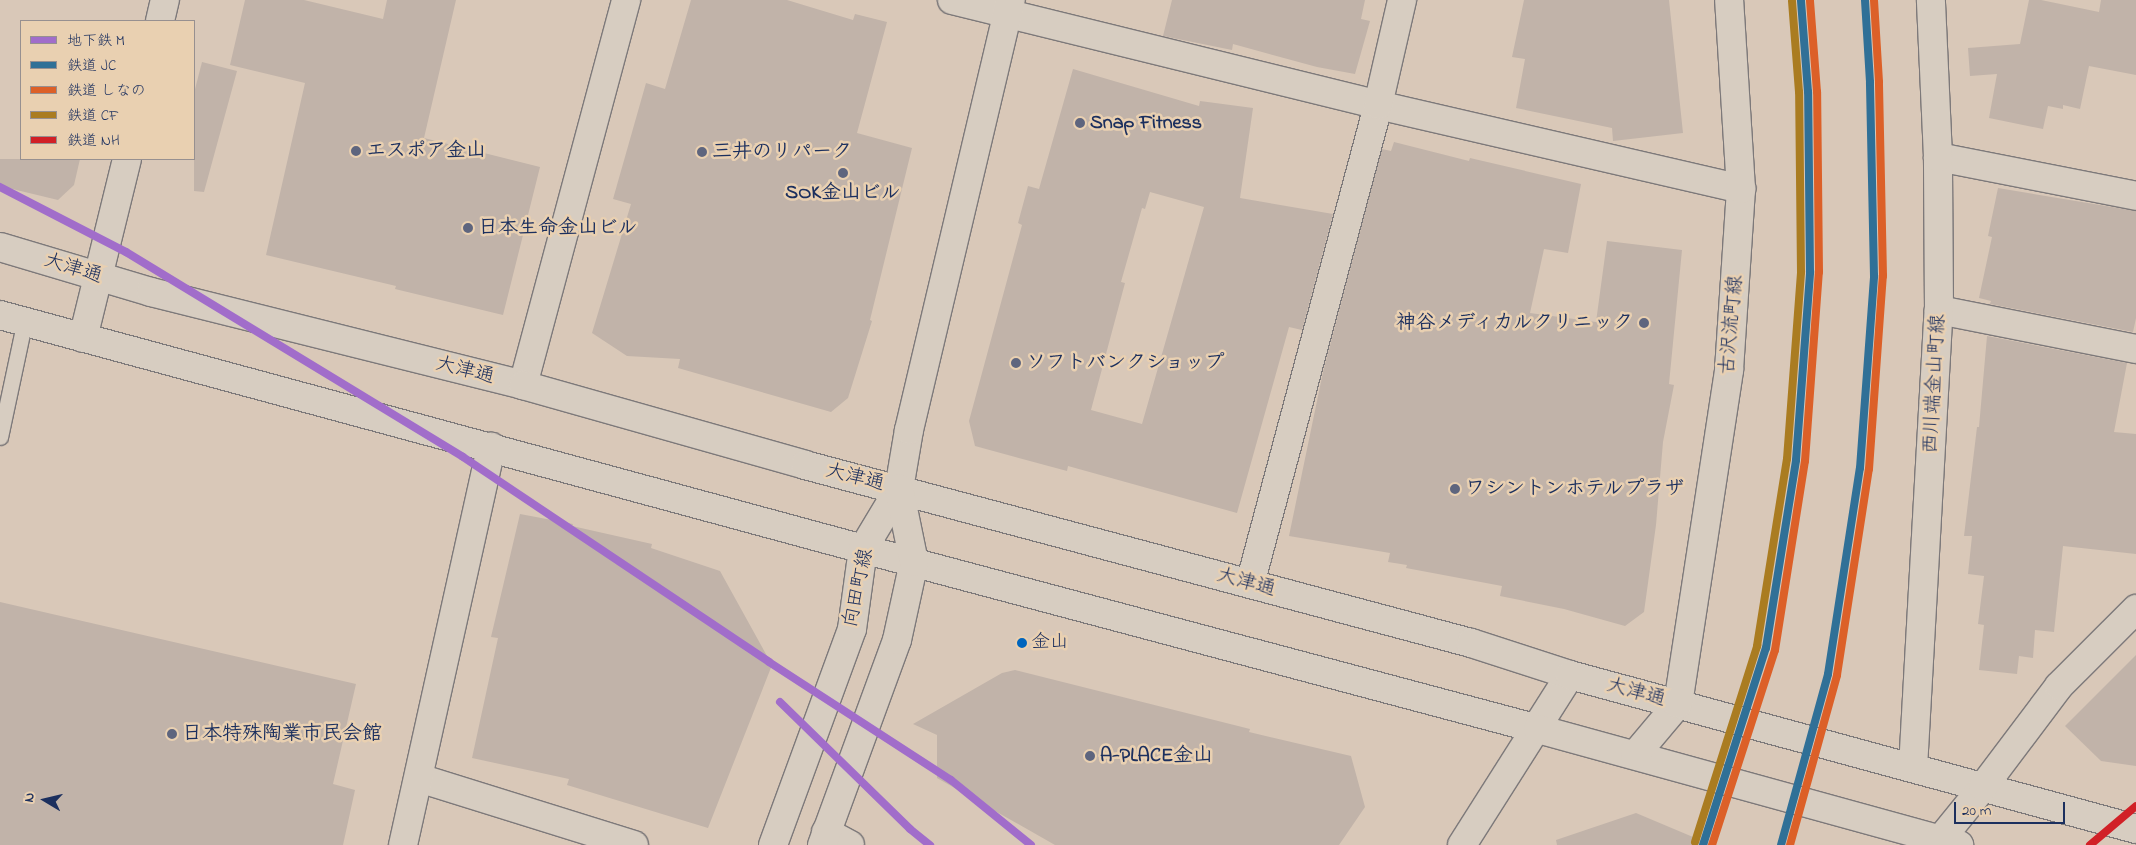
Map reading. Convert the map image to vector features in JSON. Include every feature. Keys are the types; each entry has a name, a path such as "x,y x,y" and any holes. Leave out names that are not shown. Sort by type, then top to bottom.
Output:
{"street":[{"path":"160,20 165,0"},
{"path":"523,386 626,0"},
{"path":"952,0 1009,7 1378,105 1742,189"},
{"path":"1250,584 1378,105 1402,0"},
{"name":"古沢流町線","path":"1678,704 1729,370 1742,189 1730,0"},
{"name":"西川端金山町線","path":"1913,768 1940,310 1938,157 1931,0"},
{"path":"850,845 824,839 897,640 914,562 899,489 909,430 1009,7"},
{"path":"1938,157 2136,196"},
{"path":"83,338 127,160"},
{"name":"大津通","path":"0,247 99,277 523,386 1471,643 1570,675 1913,768"},
{"path":"1940,310 2136,349"},
{"path":"12,319 491,447 864,550 1635,755 1949,842 1983,787 2059,686 2136,609"},
{"path":"403,845 491,447"},
{"name":"向田町線","path":"773,845 852,629 864,550 899,489"},
{"path":"1462,845 1538,729 1570,675"},
{"path":"1635,755 1678,704"},
{"path":"1913,768 2136,829"},
{"path":"419,778 634,845"}],"lane":[{"path":"0,437 12,319"}],"building":[{"path":"245,0 304,0 383,19 387,0 456,0 424,138 540,167 503,315 395,289 396,286 266,255 305,83 230,65"},
{"path":"691,0 787,0 853,20 855,14 887,22 857,133 912,148 870,320 872,321 848,398 831,412 678,368 680,359 627,356 592,333 631,204 613,199 646,83 665,89"},
{"path":"1172,0 1365,0 1361,19 1370,21 1355,74 1317,67 1233,44 1232,50 1163,36"},
{"path":"1524,0 1669,0 1683,133 1613,141 1612,128 1516,108 1525,59 1512,57"},
{"path":"2029,0 2041,0 2099,12 2101,0 2136,0 2136,75 2089,66 2080,109 2063,105 2063,109 2048,106 2043,129 1989,118 1997,74 1970,76 1968,48 2020,44"},
{"path":"202,62 237,71 204,192 194,191 195,89"},
{"path":"1073,69 1199,106 1200,101 1253,108 1240,198 1333,214 1302,330 1289,327 1237,513 1068,466 1067,471 975,446 969,421 1022,225 1018,223 1028,186 1039,189","holes":["1150,192 1204,207 1142,424 1091,410 1125,283 1121,282 1142,208 1145,209"]},
{"path":"1394,142 1469,161 1470,158 1581,184 1568,253 1544,249 1530,313 1596,322 1607,241 1682,250 1669,384 1674,385 1663,442 1656,525 1644,612 1625,626 1564,609 1500,596 1502,586 1406,568 1407,565 1388,562 1390,553 1289,536 1323,372 1382,149 1391,151"},
{"path":"0,159 80,160 74,185 58,200 0,186"},
{"path":"1998,188 2136,211 2136,318 2133,332 1990,304 1991,301 1979,298 1992,237 1988,236"},
{"path":"1987,336 2127,363 2114,432 2136,434 2136,554 2063,546 2054,632 2035,630 2033,658 2019,656 2017,674 1979,670 1984,625 1978,624 1984,576 1968,574 1972,536 1964,536 1977,427 1979,427"},
{"path":"520,514 573,524 572,526 652,544 651,548 720,571 772,665 708,828 567,785 569,779 472,758 498,638 491,637"},
{"name":"日本特殊陶業市民会館","path":"0,602 356,684 333,784 355,790 343,845 0,845"},
{"path":"2136,655 2136,766 2101,761 2065,726"},
{"name":"A-PLACE金山","path":"1015,670 1250,729 1249,732 1351,756 1365,807 1339,845 1055,845 937,778 937,735 913,724 1002,673"},
{"path":"1636,813 1712,845 1557,845 1556,840"}],"metro line":[{"name":"M","path":"0,187 126,252 463,457 769,662 951,780 1031,845"},
{"name":"M","path":"780,702 910,829 930,845"}],"rail line":[{"name":"JC","path":"1703,845 1766,648 1796,460 1810,272 1808,92 1801,0"},
{"name":"しなの","path":"1712,845 1775,650 1805,461 1819,272 1817,92 1810,0"},
{"name":"JC","path":"1781,845 1828,674 1860,468 1874,276 1870,82 1865,0"},
{"name":"しなの","path":"1790,845 1837,675 1869,469 1883,276 1879,82 1874,0"},
{"name":"CF","path":"1695,842 1757,646 1787,459 1801,272 1799,92 1792,1"},
{"name":"NH","path":"2090,845 2136,806"}],"place":[{"name":"Snap Fitness","path":"1080,123"},
{"name":"エスポア金山","path":"356,151"},
{"name":"三井のリパーク","path":"702,152"},
{"name":"SOK金山ビル","path":"843,173"},
{"name":"日本生命金山ビル","path":"468,228"},
{"name":"神谷メディカルクリニック","path":"1644,323"},
{"name":"ソフトバンクショップ","path":"1016,363"},
{"name":"ワシントンホテルプラザ","path":"1455,489"},
{"name":"金山","path":"1022,643"},
{"name":"日本特殊陶業市民会館","path":"172,734"},
{"name":"A-PLACE金山","path":"1090,756"}]}
